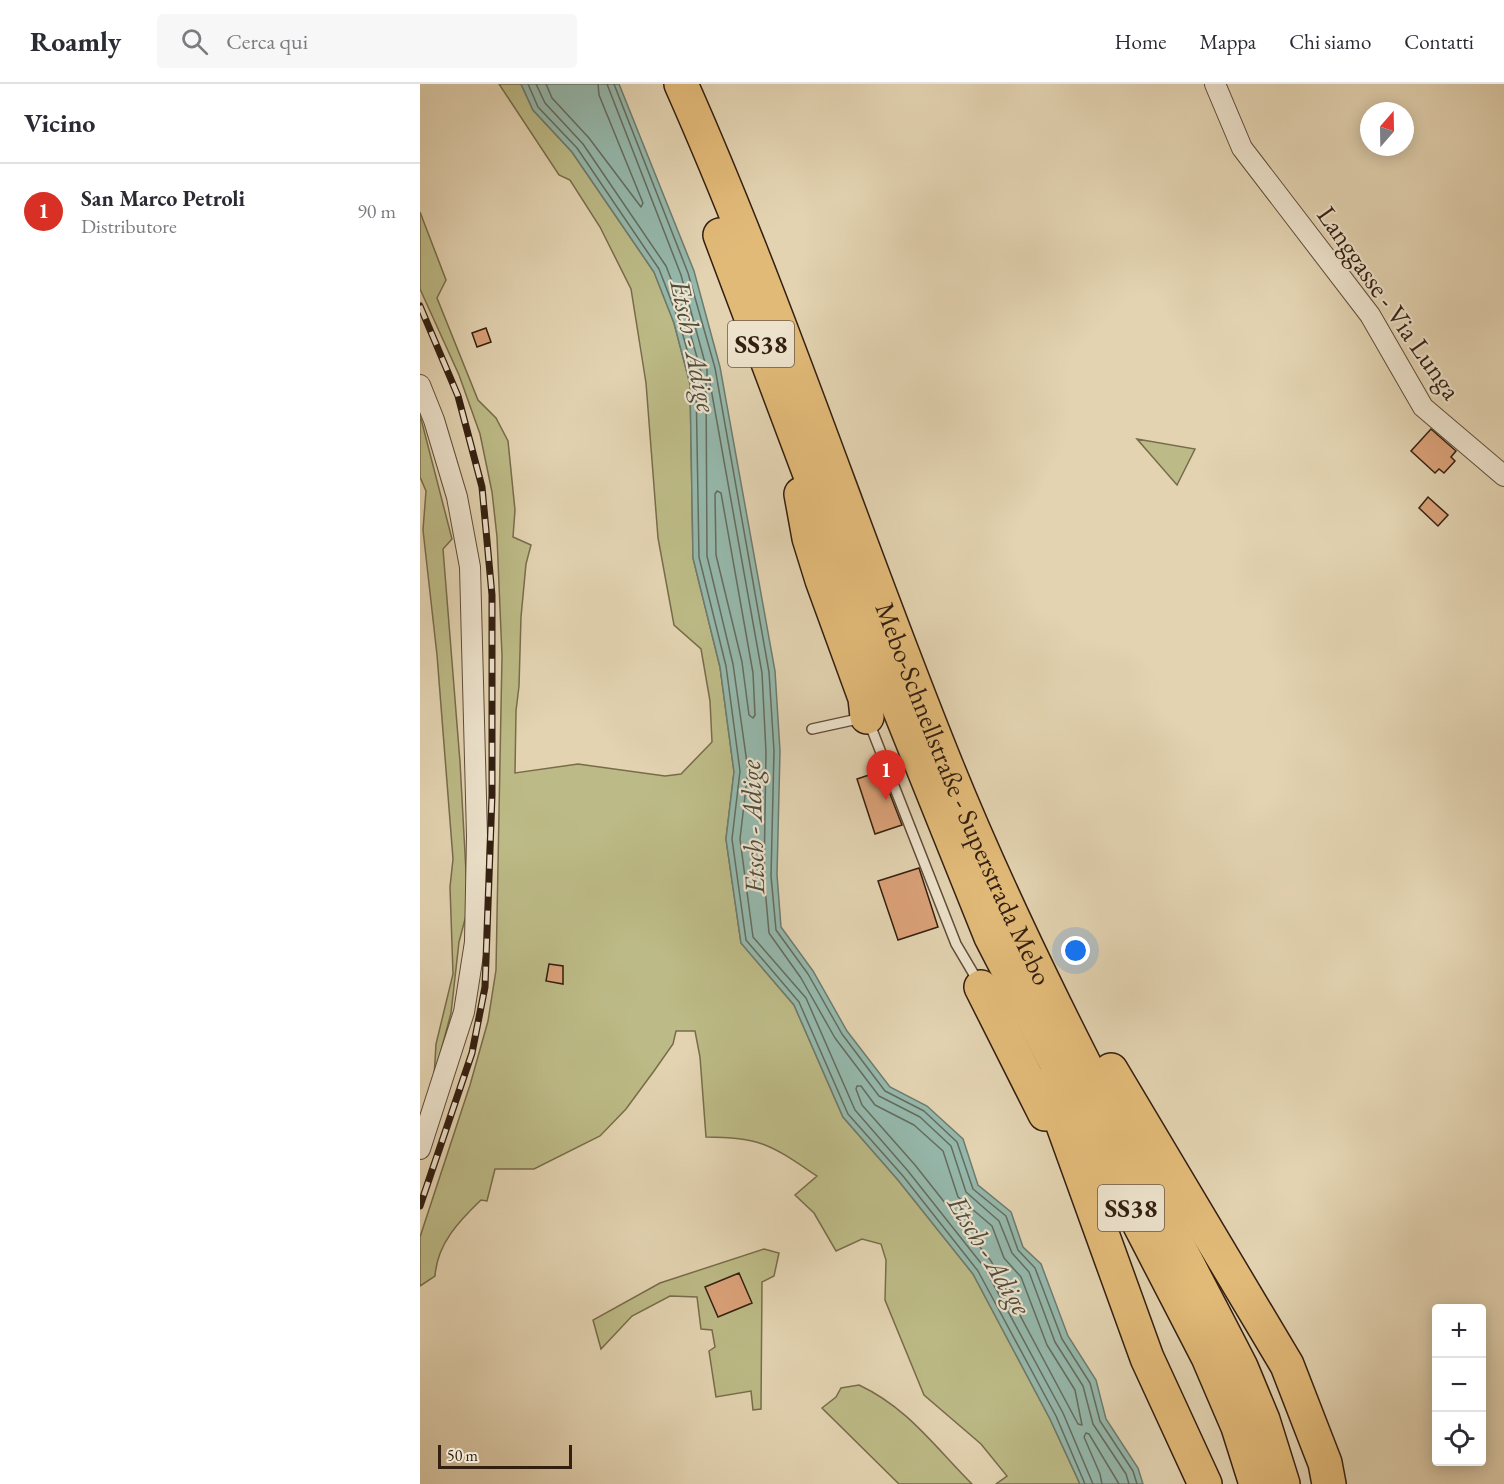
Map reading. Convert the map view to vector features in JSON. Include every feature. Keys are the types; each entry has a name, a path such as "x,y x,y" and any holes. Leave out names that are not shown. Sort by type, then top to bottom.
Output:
{"highway":[{"name":"Mebo-Schnellstraße - Superstrada Mebo","path":"657,84 712,215 880,661 992,937 1208,1357 1238,1427 1256,1484"},
{"name":"Mebo-Schnellstraße - Superstrada Mebo","path":"681,84 732,202 948,769 994,874 1066,1026 1241,1367 1263,1420 1283,1484"},
{"path":"773,377 771,403 805,505 809,538 822,580 841,625 866,698 867,717"},
{"path":"994,874 1022,902 1079,1018 1287,1365 1325,1463 1329,1484"},
{"path":"992,937 996,968 1046,1078 1138,1334 1205,1484"},
{"path":"981,987 1053,1130 1122,1317 1138,1334"}],"street":[{"name":"Langgasse - Via Lunga","path":"1215,84 1242,148 1371,315 1423,407 1504,476"},
{"path":"420,385 434,420 457,497 470,567 477,836 475,942 464,1012 420,1149"}],"lane":[{"path":"812,729 867,717 956,944 981,987"}],"shaded area":[{"path":"499,84 521,84 533,110 572,152 654,272 674,323 690,384 693,558 720,667 734,772 726,839 741,943 794,1005 843,1117 898,1180 973,1274 1050,1419 1080,1484 996,1484 1007,1476 981,1444 924,1395 885,1300 886,1260 881,1244 862,1239 836,1251 814,1213 795,1195 817,1176 766,1145 741,1139 706,1137 700,1057 695,1031 676,1031 673,1044 654,1071 626,1109 600,1136 534,1169 495,1169 487,1201 481,1200 457,1225 440,1254 435,1276 420,1286 420,1237 470,1085 488,1021 496,970 502,656 497,537 492,492 480,434 459,375 420,289 420,212 446,280 437,298 478,400 496,418 508,441 515,510 513,537 531,545 526,564 521,617 515,773 578,764 665,776 681,774 712,742 710,701 701,649 674,625 658,538 646,383 631,289 600,227 570,180 559,175"},
{"path":"420,415 452,539 443,549 460,762 468,908 459,942 451,1013 434,1077 436,1044 453,974 450,887 453,859 437,655 423,530 426,491 420,477"},
{"path":"1137,439 1195,449 1177,485"},
{"path":"764,1249 779,1253 774,1276 762,1282 761,1409 753,1410 751,1391 716,1397 709,1351 715,1347 712,1330 701,1329 697,1297 670,1296 632,1316 601,1349 593,1320 660,1283"},
{"path":"859,1385 876,1394 906,1416 972,1484 899,1484 822,1408 836,1397 841,1388"}],"water":[{"name":"Etsch - Adige","path":"521,84 619,84 694,271 720,367 775,671 780,751 777,875 781,927 813,971 847,1031 890,1087 927,1106 963,1139 978,1185 1011,1212 1023,1247 1041,1264 1068,1336 1096,1380 1106,1419 1138,1468 1143,1484 1080,1484 1050,1419 973,1274 898,1180 843,1117 794,1005 741,943 726,839 734,772 720,667 693,558 690,384 674,323 654,272 572,152 533,110"}],"building":[{"path":"486,328 491,342 477,347 472,333"},
{"path":"1431,429 1456,451 1451,457 1455,461 1444,473 1439,469 1435,473 1411,451"},
{"path":"1428,497 1448,515 1438,526 1419,508"},
{"path":"881,771 902,825 875,834 857,779"},
{"path":"919,868 938,927 898,940 878,881"},
{"path":"549,964 563,966 563,984 546,981"},
{"path":"739,1273 752,1303 718,1317 705,1287"}],"railway":[{"path":"420,306 458,396 482,487 492,595 492,795 485,987 472,1053 420,1206"}],"place":[{"name":"San Marco Petroli","path":"886,800"}]}
